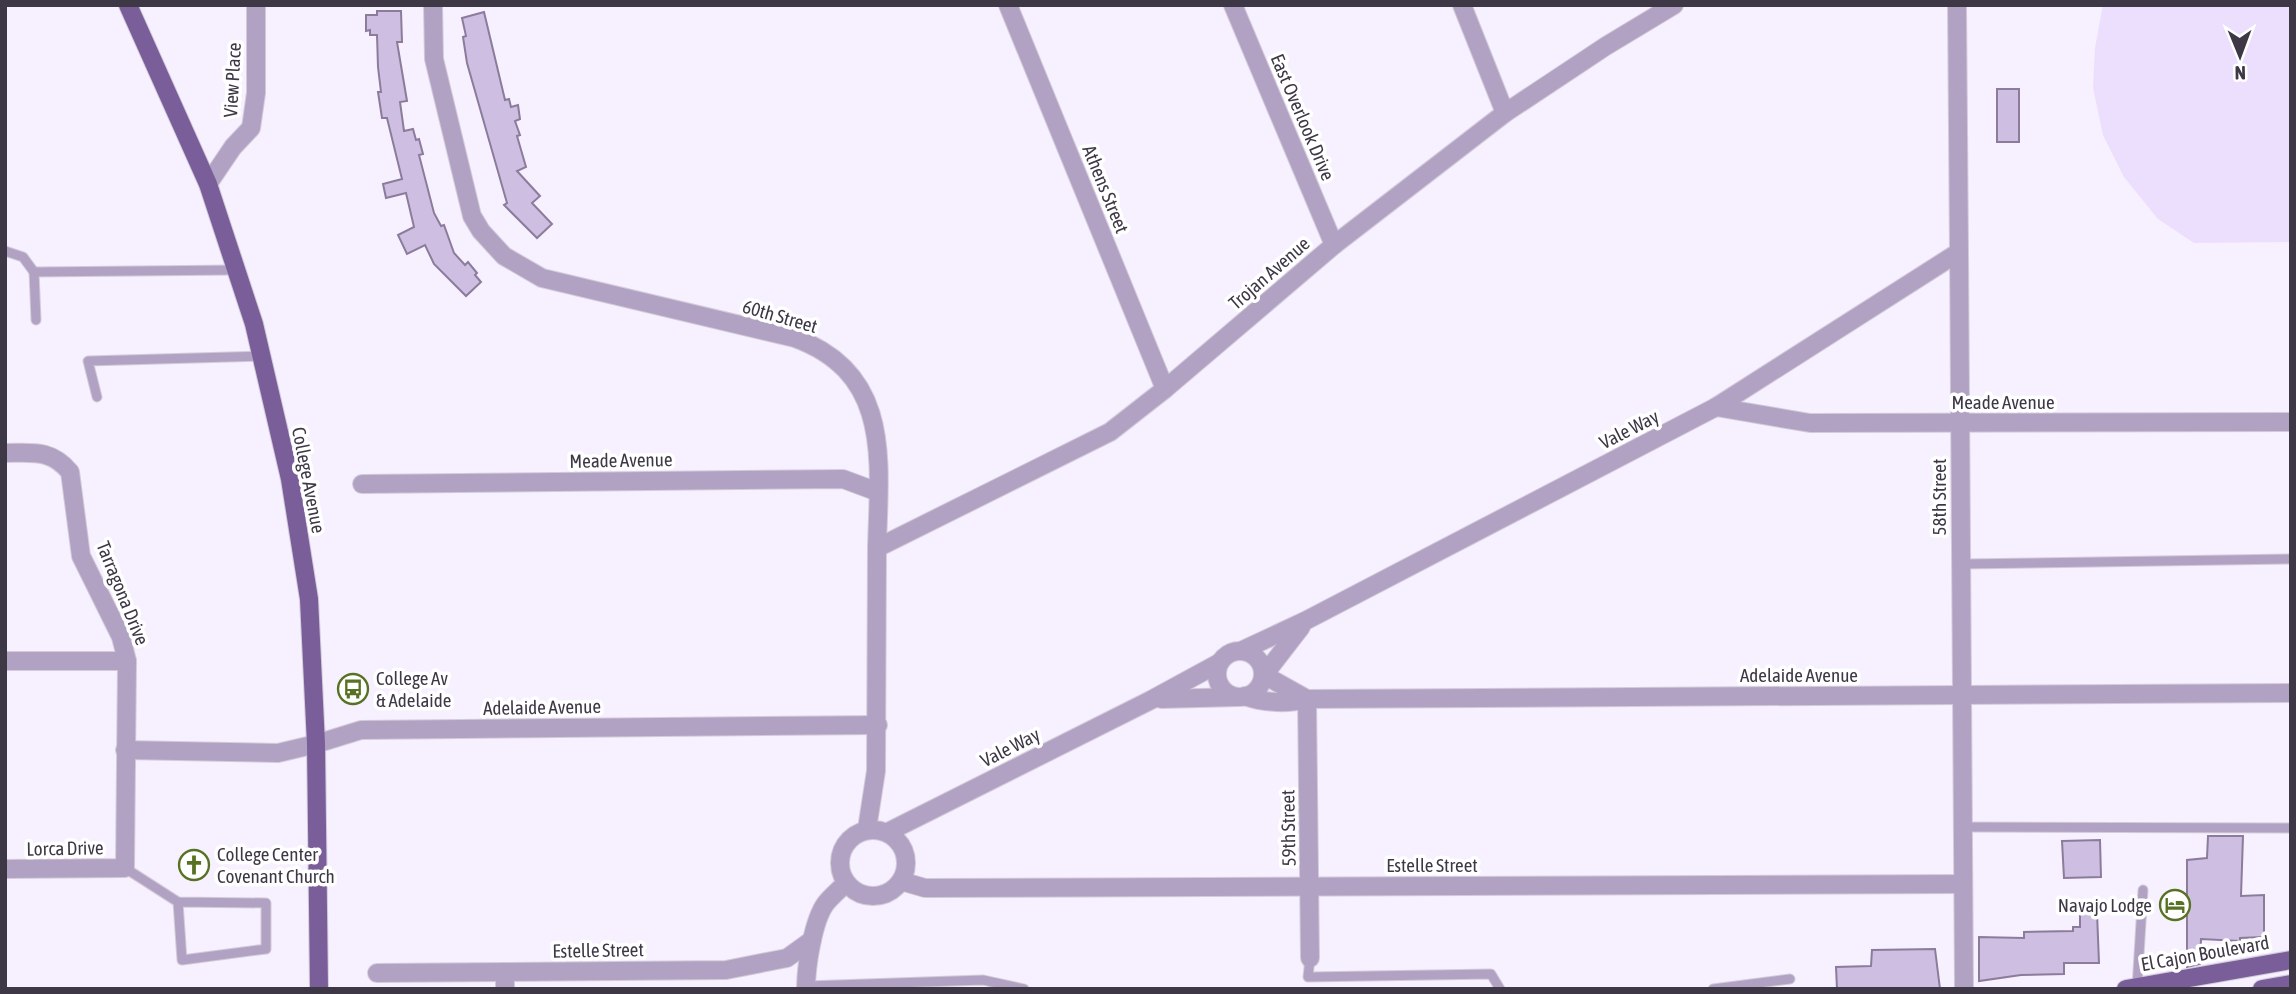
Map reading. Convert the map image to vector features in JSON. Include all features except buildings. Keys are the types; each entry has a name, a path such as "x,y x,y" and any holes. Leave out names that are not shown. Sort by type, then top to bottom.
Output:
{"main road":[{"name":"College Avenue","path":"128,5 208,184 254,324 290,480 309,599 316,744 319,989"},
{"name":"El Cajon Boulevard","path":"2132,988 2170,985 2291,960"},
{"path":"2262,989 2291,984"}],"street":[{"name":"View Place","path":"208,184 233,147 251,128 256,93 256,5"},
{"name":"60th Street","path":"433,5 434,59 472,216 493,246 516,265 542,278 795,338 826,353 852,376 869,405 877,435 877,725 875,787 867,830"},
{"name":"Athens Street","path":"1008,5 1165,389"},
{"name":"East Overlook Drive","path":"1233,5 1334,245"},
{"path":"1462,5 1505,113"},
{"name":"Trojan Avenue","path":"877,548 1110,432 1165,389 1334,245 1505,113 1674,5"},
{"name":"58th Street","path":"1957,5 1964,989"},
{"name":"Vale Way","path":"888,832 1151,700 1219,663 1230,653 1243,650 1305,621 1716,407 1959,252"},
{"name":"Meade Avenue","path":"1716,407 1810,423 2291,422"},
{"name":"Tarragona Drive","path":"5,453 53,456 70,472 81,556 121,637 127,661 125,868"},
{"name":"Meade Avenue","path":"362,484 844,479 878,492"},
{"name":"Vale Way","path":"1151,700 1174,697 1241,697 1258,689 1264,675 1305,621"},
{"path":"1243,650 1256,656 1264,675"},
{"path":"5,661 127,661"},
{"path":"1219,663 1217,677 1220,685 1230,695 1241,697"},
{"name":"Adelaide Avenue","path":"1264,675 1307,699"},
{"name":"Adelaide Avenue","path":"1241,697 1259,701 1298,701 2291,693"},
{"name":"59th Street","path":"1307,699 1310,957"},
{"name":"Adelaide Avenue","path":"125,750 278,753 360,730 877,725"},
{"path":"867,830 888,832 902,845 907,863 901,881 889,892 874,897 858,893 846,883 839,867 841,850 852,837 867,830"},
{"name":"Lorca Drive","path":"5,870 125,868"},
{"name":"Estelle Street","path":"901,881 926,888 1963,884"},
{"path":"806,987 812,940 824,905 846,883"},
{"name":"Estelle Street","path":"377,973 505,980 726,970 787,958 812,940"}],"lane":[{"path":"5,251 23,257 34,272 36,320"},
{"path":"34,272 236,270"},
{"path":"97,397 88,361 261,356"},
{"path":"1961,564 2291,559"},
{"path":"1963,827 2291,828"},
{"path":"125,868 178,902 266,903 266,949 182,960 178,902"},
{"path":"2132,988 2143,890"},
{"path":"1310,957 1308,977 1491,974 1500,989"},
{"path":"1713,989 1790,979"},
{"path":"806,987 969,985 983,980 1024,989"}],"shaded area":[{"path":"2103,5 2291,5 2291,242 2194,243 2158,219 2124,177 2103,135 2093,88 2095,48"}],"place":[{"name":"College Av & Adelaide","path":"353,689"},
{"name":"College Center Covenant Church","path":"194,865"},
{"name":"Navajo Lodge","path":"2175,905"}]}
